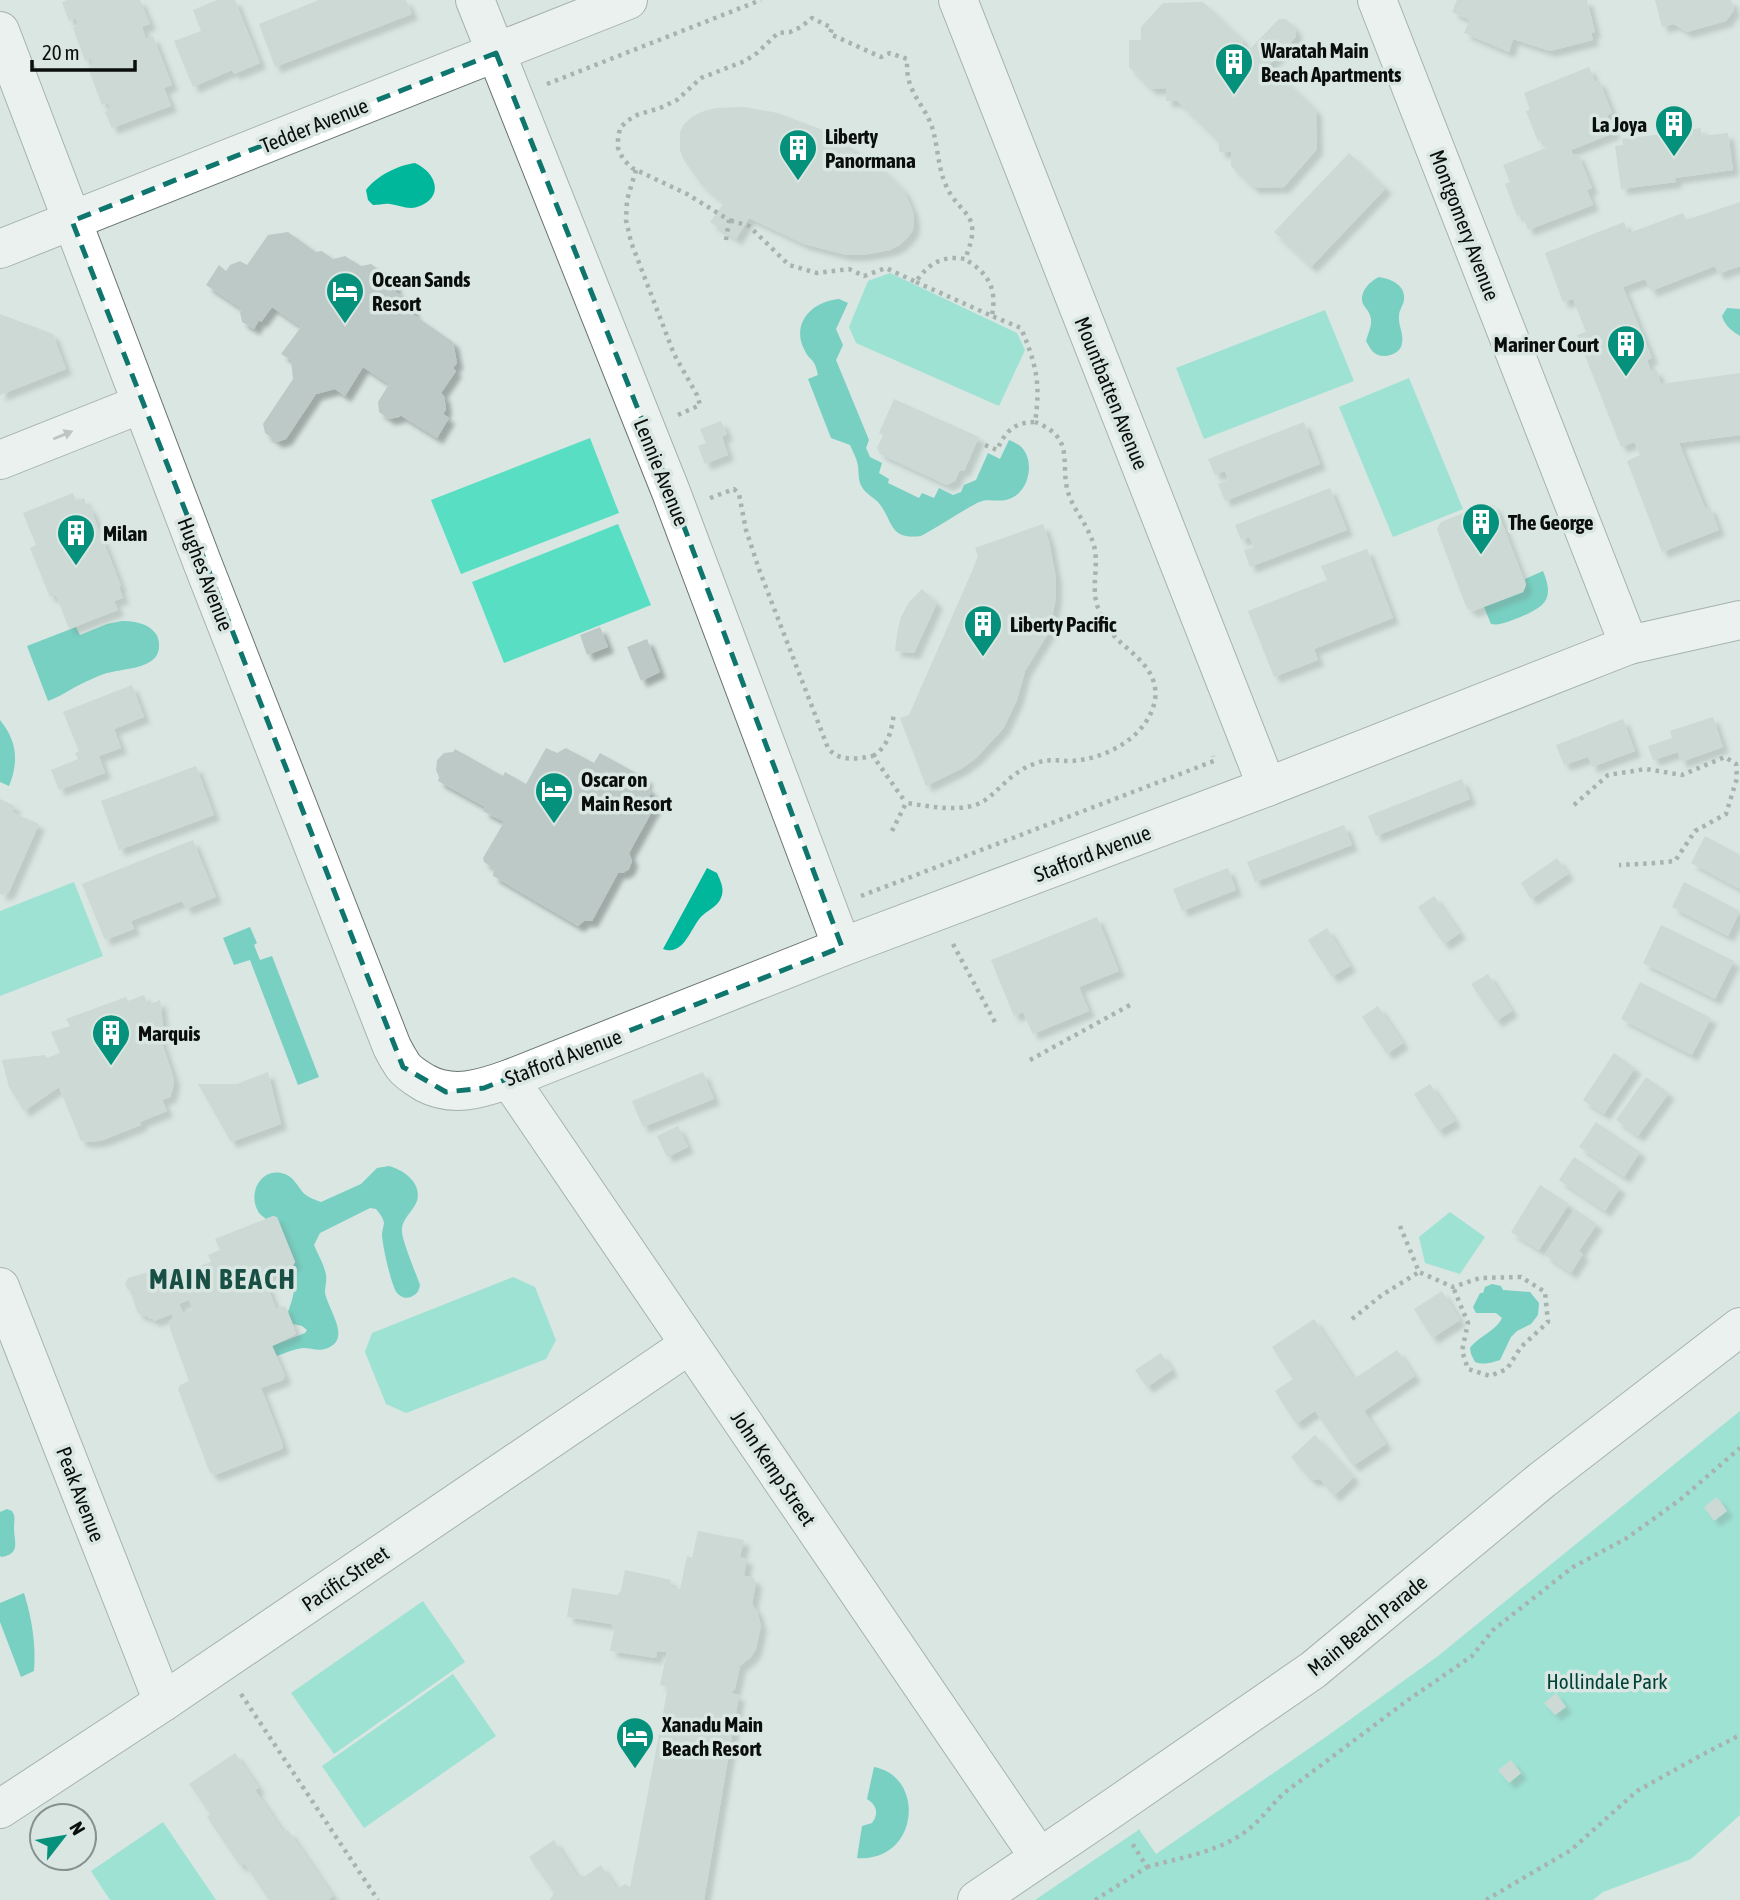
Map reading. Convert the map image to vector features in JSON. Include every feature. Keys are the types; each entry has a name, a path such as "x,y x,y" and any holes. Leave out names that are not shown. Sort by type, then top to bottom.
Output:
{"street":[{"name":"Lennie Avenue","path":"475,0 671,492 842,947"},
{"name":"Tedder Avenue","path":"0,249 628,0"},
{"name":"Mountbatten Avenue","path":"957,0 1267,787"},
{"name":"Montgomery Avenue","path":"1377,0 1629,645"},
{"name":"Hughes Avenue","path":"1,37 250,688 392,1047 403,1067 415,1077 446,1091"},
{"path":"0,460 141,404"},
{"name":"Stafford Avenue","path":"446,1091 484,1088 509,1079 842,947 1267,787 1629,645 1740,620"},
{"name":"John Kemp Street","path":"509,1079 1039,1857"},
{"name":"Peak Avenue","path":"0,1287 163,1702"},
{"name":"Main Beach Parade","path":"977,1900 1313,1670 1533,1487 1740,1327"},
{"name":"Pacific Street","path":"0,1809 163,1702 690,1345"}],"path":[{"path":"546,84 761,0"},
{"path":"965,260 971,247 970,217 944,182 932,127 908,78 907,60 890,53 881,57 830,34 832,28 812,18 790,32 778,33 745,61 701,78 677,100 636,115 620,128 618,148 623,159 636,170 687,194 729,220 749,226 789,265 817,273 849,269 864,276 886,268 1021,328 1036,369 1038,386 1035,422"},
{"path":"636,170 627,200 626,220 631,242 674,354 700,405 673,417"},
{"path":"726,240 729,220"},
{"path":"916,282 932,264 955,257 965,260 982,271 989,281 993,292 992,316"},
{"path":"873,756 906,803 943,808 977,805 1017,771 1035,763 1052,759 1070,761 1117,747 1136,735 1149,718 1155,698 1153,678 1142,660 1111,632 1098,609 1095,595 1096,554 1087,526 1066,487 1065,452 1054,433 1035,422 1017,425 1003,436 997,450 985,445"},
{"path":"703,490 707,499 734,489 739,494 746,530 760,572 832,754 856,759 880,752 891,730 894,712"},
{"path":"861,896 1214,761 1209,748"},
{"path":"1574,805 1608,775 1646,769 1682,775 1725,757 1736,764 1737,778 1726,814 1695,831 1675,861 1619,865"},
{"path":"892,831 906,803"},
{"path":"936,912 996,1026"},
{"path":"1030,1060 1130,1005"},
{"path":"1400,1226 1419,1272 1453,1287 1480,1278 1521,1277 1545,1292 1548,1322 1521,1347 1507,1369 1490,1376 1468,1368 1462,1351 1468,1323 1453,1287"},
{"path":"1352,1319 1382,1295 1419,1272"},
{"path":"1095,1900 1147,1867 1214,1849 1234,1840 1252,1827 1284,1793 1408,1700 1472,1656 1493,1630 1573,1567 1638,1530 1681,1499 1740,1448"},
{"path":"220,1662 378,1900"},
{"path":"1486,1900 1572,1850 1637,1791 1740,1735"},
{"path":"1129,1839 1147,1867"}],"highlighted area":[{"path":"496,53 671,492 842,947 484,1088 446,1092 403,1067 72,221"}],"green space":[{"path":"890,273 1017,333 1025,350 999,406 856,343 849,327 868,281"},
{"path":"1325,310 1354,381 1204,439 1176,368"},
{"path":"1409,378 1463,509 1393,537 1339,407"},
{"path":"590,438 619,513 461,574 431,500"},
{"path":"618,524 651,605 504,663 472,582"},
{"path":"74,882 103,956 0,996 0,911"},
{"path":"1450,1212 1485,1237 1460,1274 1425,1263 1419,1237"},
{"path":"513,1277 535,1287 556,1340 546,1359 406,1413 386,1404 365,1352 372,1333"},
{"name":"Hollindale Park","path":"1740,1411 1740,1815 1691,1859 1603,1892 1593,1900 1035,1900 1140,1829 1156,1854 1330,1734 1438,1656"},
{"path":"423,1601 465,1662 334,1754 291,1693"},
{"path":"453,1674 496,1736 364,1828 322,1766"},
{"path":"163,1822 216,1900 110,1900 92,1872 98,1872 98,1866"}],"shaded area":[{"path":"415,163 429,173 435,185 432,198 426,203 410,208 388,204 373,205 368,200 366,190 376,180 395,169"},
{"path":"1379,277 1397,284 1404,295 1399,316 1401,347 1388,356 1376,354 1366,341 1371,319 1363,304 1362,295 1368,285"},
{"path":"839,299 848,303 836,329 843,345 836,360 869,440 866,448 870,457 882,463 879,473 889,479 888,483 919,498 922,493 934,498 939,488 953,495 961,492 964,485 976,480 988,453 1000,459 1009,440 1022,448 1029,462 1028,477 1016,496 1005,500 981,501 921,536 903,535 893,528 878,502 861,485 850,445 831,438 808,379 818,375 814,362 807,355 801,341 802,323 812,309"},
{"path":"1727,308 1740,309 1740,336 1723,320 1722,316"},
{"path":"1543,571 1548,589 1541,606 1508,622 1491,624 1484,607 1523,592 1525,579"},
{"path":"122,621 140,623 153,630 159,643 155,658 142,666 99,676 48,701 27,646 76,627 80,635"},
{"path":"0,720 10,736 15,752 9,786 0,782"},
{"path":"707,868 717,873 722,886 721,899 703,915 682,944 671,950 663,949"},
{"path":"250,927 260,960 272,956 319,1077 298,1085 250,960 234,965 223,938"},
{"path":"389,1166 406,1174 417,1188 417,1201 403,1223 402,1231 420,1285 418,1291 409,1298 397,1293 383,1246 384,1223 376,1209 370,1208 320,1233 314,1245 325,1271 325,1292 337,1324 338,1339 325,1349 303,1348 277,1356 272,1346 307,1330 293,1324 288,1312 294,1289 295,1262 277,1218 273,1216 266,1219 258,1212 254,1197 258,1184 267,1175 285,1174 310,1198 321,1202 361,1184 377,1168"},
{"path":"1492,1284 1501,1286 1503,1290 1530,1292 1539,1303 1538,1315 1531,1324 1511,1337 1500,1360 1478,1363 1475,1362 1470,1348 1502,1318 1496,1313 1476,1313 1473,1307 1480,1293"},
{"path":"7,1509 14,1515 15,1546 12,1553 2,1557 0,1512"},
{"path":"24,1593 33,1632 34,1671 21,1677 0,1622 0,1603"},
{"path":"874,1767 891,1774 902,1786 908,1802 908,1818 903,1834 893,1847 877,1856 857,1858 862,1826 872,1823 876,1816 875,1807 867,1799"}],"building":[{"path":"140,0 150,24 142,27 146,39 153,36 172,85 164,88 171,106 112,128 105,112 111,110 108,103 102,105 88,68 93,66 91,58 85,61 73,28 78,25 76,18 69,21 62,2"},
{"path":"217,0 235,0 260,63 234,74 232,70 193,87 174,41 201,31 193,10"},
{"path":"319,0 406,0 412,14 275,67 259,24"},
{"path":"1457,0 1587,0 1595,32 1591,33 1593,40 1550,51 1513,39 1509,52 1464,33 1470,20 1452,12"},
{"path":"1655,0 1731,0 1734,10 1726,21 1687,32 1674,24 1662,27"},
{"name":"Waratah Main Beach Apartments","path":"1203,2 1243,40 1242,57 1279,19 1286,19 1296,29 1296,37 1260,74 1277,72 1316,110 1317,149 1284,187 1254,188 1231,166 1231,152 1219,152 1219,142 1177,101 1166,101 1166,88 1151,89 1129,67 1129,40 1141,40 1141,27 1163,3"},
{"path":"1589,67 1595,82 1599,80 1612,113 1607,115 1614,133 1571,150 1573,155 1578,154 1592,188 1587,190 1593,205 1528,230 1522,214 1517,216 1505,184 1510,182 1503,165 1546,148 1543,140 1538,141 1526,111 1530,109 1524,93"},
{"name":"Liberty Panormana","path":"744,107 778,113 828,132 879,166 904,191 909,202 914,222 908,237 890,250 846,255 804,244 749,218 736,239 710,222 724,203 701,184 684,160 680,150 680,132 693,116 704,111"},
{"name":"La Joya","path":"1701,128 1701,136 1728,133 1733,170 1675,178 1676,182 1621,189 1615,146 1623,145 1622,139 1662,134 1663,139 1680,137 1679,131"},
{"path":"1349,153 1386,188 1311,267 1274,232"},
{"name":"Mariner Court","path":"1740,202 1740,266 1718,274 1715,266 1651,291 1645,279 1623,287 1652,358 1647,360 1651,371 1656,369 1661,384 1740,373 1740,435 1679,443 1705,508 1710,507 1719,530 1662,552 1627,461 1640,455 1634,442 1621,447 1577,335 1586,332 1573,299 1563,302 1545,253 1624,222 1629,233 1683,213 1686,220"},
{"path":"288,232 316,252 322,251 333,259 345,256 361,266 371,264 393,279 396,292 410,301 414,315 453,342 457,363 453,368 456,371 441,393 446,409 443,414 449,418 437,438 400,415 389,419 379,412 378,402 389,384 363,367 345,396 335,389 316,394 286,439 277,442 265,433 263,424 293,379 291,360 281,354 301,327 272,307 254,329 242,322 242,309 206,285 219,265 226,271 230,265 240,261 247,265 268,235"},
{"path":"0,314 53,334 66,369 0,395"},
{"path":"894,399 979,437 964,471 960,470 955,481 947,485 880,454 877,448 883,435 879,433"},
{"path":"721,421 727,434 722,437 728,455 705,464 698,446 706,443 700,429"},
{"path":"1304,422 1320,464 1225,501 1218,484 1228,480 1225,471 1215,475 1208,459"},
{"path":"1330,488 1347,530 1250,567 1244,550 1254,547 1249,537 1241,540 1235,525"},
{"name":"Milan","path":"73,493 76,501 84,498 87,507 90,507 121,586 119,587 123,598 114,601 118,610 69,629 56,595 50,597 30,548 36,545 23,513"},
{"name":"The George","path":"1487,504 1493,505 1497,510 1526,585 1523,592 1473,611 1465,604 1437,529 1441,522"},
{"name":"Liberty Pacific","path":"1043,524 1056,578 1056,598 1049,632 1025,671 1017,700 1003,729 976,758 961,769 926,786 900,718 909,715 973,569 978,556 975,548"},
{"path":"1367,549 1393,618 1314,649 1318,660 1274,677 1248,611 1327,580 1321,566"},
{"path":"922,589 937,603 914,653 895,651 901,617 909,602"},
{"path":"600,627 608,647 587,655 580,635"},
{"path":"647,639 660,672 641,681 627,647"},
{"path":"132,685 144,717 114,729 121,748 99,756 105,773 59,790 51,770 78,759 75,753 79,751 63,712"},
{"path":"1713,717 1723,747 1681,762 1678,752 1653,760 1648,746 1672,738 1670,731"},
{"path":"1623,719 1635,751 1592,767 1588,757 1564,765 1556,745"},
{"path":"546,748 557,753 566,748 594,763 600,753 647,779 644,785 651,791 649,799 655,806 629,853 632,861 629,869 618,873 592,921 584,921 578,926 493,876 494,869 484,862 483,858 504,822 483,811 485,807 438,781 436,770 437,760 444,753 453,752 455,749 503,776 505,772 526,784"},
{"path":"196,766 214,815 119,850 101,801"},
{"path":"1462,779 1470,799 1376,836 1368,816"},
{"path":"0,799 15,806 12,812 39,824 9,892 2,895 0,894"},
{"path":"1344,825 1352,845 1255,882 1247,862"},
{"path":"1705,836 1740,855 1740,889 1691,863"},
{"path":"193,840 216,897 186,909 182,901 131,921 134,929 105,940 82,884"},
{"path":"1557,858 1568,874 1531,899 1521,883"},
{"path":"1228,868 1236,890 1182,911 1173,889"},
{"path":"1684,882 1740,911 1728,936 1672,907"},
{"path":"1434,896 1460,933 1444,944 1418,907"},
{"path":"1097,917 1119,971 1079,987 1089,1011 1033,1034 1023,1012 1014,1016 991,960"},
{"path":"1661,925 1734,961 1715,999 1643,963"},
{"path":"1327,928 1350,966 1332,977 1308,940"},
{"path":"1488,974 1512,1011 1496,1021 1471,984"},
{"path":"1640,982 1711,1018 1692,1055 1621,1019"},
{"name":"Marquis","path":"144,995 148,1005 160,1000 163,1035 160,1037 174,1079 170,1097 162,1100 167,1111 140,1122 141,1125 92,1142 81,1141 59,1087 24,1111 9,1087 2,1060 45,1055 47,1058 60,1053 51,1032 70,1026 66,1019 126,997 128,1001"},
{"path":"1378,1006 1403,1043 1387,1054 1362,1017"},
{"path":"1614,1053 1635,1068 1604,1114 1583,1100"},
{"path":"268,1072 281,1124 231,1142 198,1084 237,1084"},
{"path":"703,1072 714,1099 643,1127 632,1101"},
{"path":"1646,1077 1669,1093 1638,1136 1616,1120"},
{"path":"1430,1084 1455,1121 1438,1131 1414,1094"},
{"path":"1596,1122 1640,1152 1624,1177 1579,1147"},
{"path":"678,1126 688,1147 667,1157 657,1136"},
{"path":"1574,1157 1620,1188 1605,1211 1559,1180"},
{"path":"1540,1185 1569,1204 1539,1250 1511,1232"},
{"path":"1575,1209 1597,1224 1579,1251 1583,1254 1571,1273 1545,1255"},
{"path":"273,1216 277,1217 295,1262 264,1277 276,1309 286,1307 296,1334 272,1346 285,1376 283,1380 261,1388 283,1445 282,1449 215,1475 210,1473 178,1389 189,1381 168,1323 173,1317 172,1314 154,1321 148,1316 141,1316 125,1284 128,1278 157,1267 164,1269 171,1291 184,1286 181,1277 183,1272 211,1262 208,1255 220,1250 215,1239","holes":["189,1300 193,1309 183,1313 179,1304"]},
{"path":"1442,1291 1460,1320 1432,1338 1414,1309"},
{"path":"1314,1319 1354,1379 1397,1350 1415,1376 1364,1411 1386,1444 1353,1466 1315,1411 1296,1424 1275,1391 1293,1379 1272,1347"},
{"path":"1161,1353 1172,1370 1147,1387 1135,1370"},
{"path":"1315,1435 1354,1477 1334,1496 1320,1479 1311,1480 1291,1457"},
{"path":"1717,1497 1727,1511 1714,1521 1704,1507"},
{"path":"698,1531 744,1540 740,1557 747,1559 744,1576 754,1578 756,1583 752,1604 761,1626 756,1649 740,1666 735,1689 731,1693 739,1695 704,1900 550,1900 554,1893 529,1857 554,1840 577,1876 585,1876 601,1865 617,1889 625,1884 630,1887 668,1687 660,1685 667,1652 657,1651 656,1658 610,1651 614,1631 611,1624 567,1617 572,1588 617,1595 621,1591 625,1570 671,1580 670,1587 680,1589 687,1556 692,1558"},
{"path":"1556,1693 1566,1707 1555,1715 1544,1703"},
{"path":"235,1753 259,1788 255,1790 284,1833 288,1830 333,1896 328,1900 269,1900 244,1863 240,1866 207,1817 210,1814 189,1784"},
{"path":"1511,1760 1521,1773 1509,1783 1498,1770"}],"place":[{"name":"Waratah Main Beach Apartments","path":"1234,96"},
{"name":"La Joya","path":"1674,158"},
{"name":"Liberty Panormana","path":"798,182"},
{"name":"Ocean Sands Resort","path":"345,325"},
{"name":"Mariner Court","path":"1626,378"},
{"name":"The George","path":"1481,556"},
{"name":"Milan","path":"76,567"},
{"name":"Liberty Pacific","path":"983,658"},
{"name":"Oscar on Main Resort","path":"554,825"},
{"name":"Marquis","path":"111,1067"},
{"name":"Xanadu Main Beach Resort","path":"635,1770"}],"district":[{"name":"MAIN BEACH","path":"223,1279"}]}
